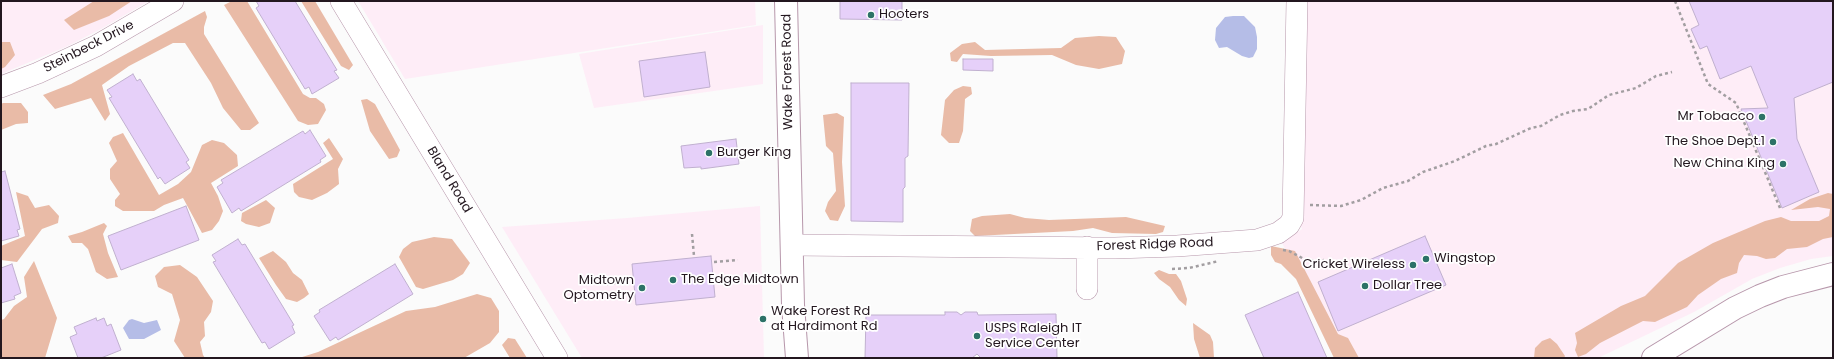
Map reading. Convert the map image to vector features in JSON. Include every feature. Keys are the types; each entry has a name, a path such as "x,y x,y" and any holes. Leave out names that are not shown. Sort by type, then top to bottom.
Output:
{"main road":[{"name":"Wake Forest Road","path":"786,1 793,305 797,358"},
{"path":"1653,358 1735,308 1760,296 1783,287 1833,274"}],"street":[{"name":"Steinbeck Drive","path":"1,87 38,73 96,46 173,1"},
{"name":"Bland Road","path":"341,1 557,358"},
{"name":"Forest Ridge Road","path":"792,245 1087,247 1177,246 1257,240 1278,233 1289,225 1293,218 1297,1"},
{"path":"1087,247 1087,289"}],"path":[{"path":"1675,1 1708,84 1736,104 1780,208"},
{"path":"1306,205 1341,206 1361,200 1383,188 1408,181 1423,172 1454,161 1486,146 1496,144 1531,128 1541,126 1567,113 1588,109 1609,96 1636,88 1656,76 1672,72"},
{"path":"692,234 694,256"},
{"path":"1278,250 1289,251 1304,260 1324,260"},
{"path":"714,262 738,260"},
{"path":"1172,269 1189,268 1224,260"},
{"path":"607,284 629,281"}],"shaded area":[{"path":"1,1 149,1 68,46 1,74"},
{"path":"94,1 132,1 109,16 74,30 64,20"},
{"path":"232,1 247,1 303,94 310,98 316,98 324,104 326,110 318,124 308,125 298,121 224,5"},
{"path":"301,1 315,1 353,65 349,70 341,66"},
{"path":"358,1 755,1 756,25 405,79"},
{"path":"1304,1 1833,1 1833,256 1811,259 1780,268 1752,279 1694,312 1598,358 1342,358 1282,243 1302,229 1299,222"},
{"path":"205,11 207,17 204,27 204,34 259,123 250,130 241,130 223,108 211,83 185,43 173,43 129,66 102,85 110,114 105,121 91,98 55,109 43,95 71,84"},
{"path":"763,25 763,84 594,108 579,54"},
{"path":"1099,36 1116,37 1125,51 1122,64 1099,69 1076,65 1052,55 991,56 963,54 957,62 951,61 950,53 962,44 975,42 985,50 1061,48 1075,38"},
{"path":"1,42 10,42 15,55 5,67 1,69"},
{"path":"963,86 971,87 972,94 965,99 963,131 959,143 949,143 941,135 945,100 954,90"},
{"path":"367,99 375,104 400,150 397,157 389,159 370,131 361,100"},
{"path":"21,103 28,112 28,123 16,124 1,130 1,104"},
{"path":"837,113 844,117 842,162 845,206 838,221 830,220 825,211 828,202 836,191 833,153 826,146 823,115"},
{"path":"123,133 159,195 178,184 191,172 202,145 212,140 224,143 237,155 238,166 211,183 218,196 223,211 219,221 212,230 202,233 183,198 164,205 154,211 123,211 115,206 115,200 120,194 110,179 110,169 117,161 109,143 113,137"},
{"path":"329,138 343,159 338,169 339,184 327,193 312,200 299,197 294,192 293,184 333,159 323,143"},
{"path":"16,192 28,196 35,208 49,205 59,216 58,223 42,229 17,262 1,260 1,246 25,236"},
{"path":"1828,193 1833,194 1833,237 1823,239 1807,247 1787,249 1775,258 1766,259 1757,256 1744,255 1739,263 1737,273 1721,279 1698,295 1687,307 1655,322 1643,321 1600,343 1586,354 1578,357 1575,350 1577,343 1575,333 1621,306 1645,296 1678,263 1713,243 1765,221 1781,217 1791,221 1819,221 1829,216 1830,209 1818,207 1791,210 1810,199"},
{"path":"266,200 275,208 270,223 259,227 246,224 241,221 242,213"},
{"path":"760,206 764,358 582,358 502,227 627,218"},
{"path":"1010,214 1025,218 1049,220 1126,217 1165,226 1163,232 1156,234 1112,233 1093,228 1073,231 975,236 970,231 972,219 982,216"},
{"path":"104,223 107,226 103,234 108,253 118,277 107,279 96,272 88,249 82,243 72,243 68,236"},
{"path":"434,237 452,239 470,263 463,274 453,280 423,289 416,287 399,257 403,249 412,242"},
{"path":"1271,246 1295,251 1338,334 1348,338 1359,358 1334,358 1296,279 1281,264 1275,262 1271,255"},
{"path":"273,251 286,262 293,273 302,280 309,294 297,302 286,299 259,258"},
{"path":"34,261 57,318 45,358 1,358 1,320 4,319 14,306 27,297 24,277"},
{"path":"180,265 197,277 213,301 211,312 204,322 205,336 200,342 205,358 185,358 174,341 180,320 172,294 158,287 155,276 164,267"},
{"path":"1159,270 1169,274 1176,274 1181,281 1187,299 1186,306 1179,300 1170,287 1159,279 1154,273"},
{"path":"477,294 491,298 499,311 499,332 490,343 464,358 299,358 318,352 406,311 435,307"},
{"path":"1193,323 1210,335 1213,342 1214,358 1200,358 1194,339"},
{"path":"508,338 515,339 527,358 510,358 502,345"},
{"path":"1550,338 1557,344 1565,356 1564,358 1534,358 1535,348 1542,341"}],"water":[{"path":"1244,16 1255,27 1257,49 1253,57 1249,58 1242,56 1227,47 1219,48 1215,40 1216,28 1225,17"},
{"path":"132,319 144,323 157,320 161,330 144,339 129,339 123,328 129,320"}],"building":[{"path":"256,1 295,1 337,70 334,71 339,78 312,94 309,87 305,89 256,8 259,6"},
{"name":"Hooters","path":"840,1 902,1 902,20 840,19"},
{"path":"1689,1 1833,1 1833,82 1794,98 1797,139 1819,192 1782,208 1741,109 1768,108 1751,66 1720,79 1707,46 1700,49 1691,29 1699,25"},
{"path":"705,52 710,87 644,97 639,61"},
{"path":"963,59 993,59 993,71 963,70"},
{"path":"133,74 137,81 140,79 189,160 186,162 190,168 165,184 160,177 158,179 109,98 112,97 107,90"},
{"path":"851,83 909,83 908,156 905,158 903,222 851,221"},
{"path":"310,130 326,156 320,160 321,162 241,211 239,208 232,213 217,187 223,183 221,180 303,131 305,134"},
{"path":"736,139 739,164 701,169 701,167 684,168 681,146"},
{"path":"5,171 20,229 17,230 19,236 1,241 1,172"},
{"path":"186,206 199,240 121,270 108,236"},
{"path":"1425,236 1446,285 1338,331 1318,282"},
{"path":"238,239 242,245 245,244 294,325 292,326 295,333 269,349 265,342 262,343 213,262 216,261 212,255"},
{"name":"The Edge Midtown","path":"711,256 715,297 636,305 632,264"},
{"path":"12,264 21,293 14,296 15,299 1,303 1,268"},
{"path":"395,264 413,294 338,340 336,337 330,341 314,316 320,312 319,310"},
{"path":"1298,292 1327,358 1264,358 1245,315"},
{"path":"945,312 957,312 961,315 965,312 977,312 978,315 1056,314 1057,358 981,358 977,354 972,358 865,358 866,315 945,315"},
{"path":"96,318 97,321 104,318 107,326 111,324 121,350 101,358 78,358 70,337 77,334 74,327"}],"place":[{"name":"Hooters","path":"871,15"},
{"name":"Mr Tobacco","path":"1762,117"},
{"name":"The Shoe Dept.1","path":"1773,142"},
{"name":"Burger King","path":"709,153"},
{"name":"New China King","path":"1783,164"},
{"name":"Wingstop","path":"1426,259"},
{"name":"Cricket Wireless","path":"1413,265"},
{"name":"The Edge Midtown","path":"673,280"},
{"name":"Dollar Tree","path":"1365,286"},
{"name":"Midtown Optometry","path":"642,288"},
{"name":"Wake Forest Rd at Hardimont Rd","path":"763,319"},
{"name":"USPS Raleigh IT Service Center","path":"977,336"}]}
